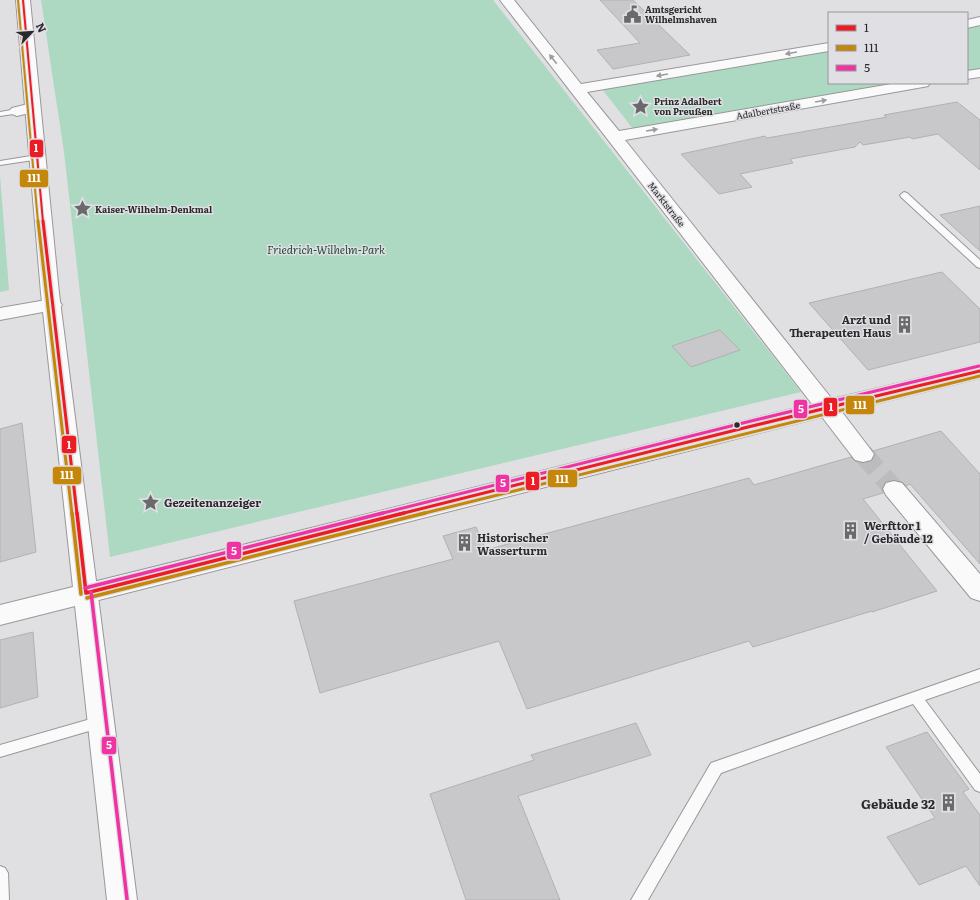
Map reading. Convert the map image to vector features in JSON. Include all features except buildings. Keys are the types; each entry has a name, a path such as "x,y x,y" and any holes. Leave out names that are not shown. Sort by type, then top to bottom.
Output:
{"street":[{"path":"23,0 24,109 37,157 52,305 122,900"},
{"name":"Marktstraße","path":"507,0 863,454"},
{"path":"968,24 980,21"},
{"path":"578,89 828,47"},
{"path":"968,75 980,73"},
{"name":"Adalbertstraße","path":"614,137 917,84"},
{"path":"0,314 52,305"},
{"path":"0,615 980,371"},
{"path":"894,489 980,591"}],"lane":[{"path":"0,114 24,109"},
{"path":"0,163 37,157"},
{"path":"904,195 980,265"},
{"path":"639,900 716,768 980,675"},
{"path":"916,698 980,785"},
{"path":"0,751 102,721"},
{"path":"0,873 1,900"}],"green space":[{"name":"Friedrich-Wilhelm-Park","path":"41,0 493,0 801,392 110,557 64,152"},
{"path":"980,25 980,69 968,71 968,27"},
{"path":"828,51 828,84 892,84 633,129 602,89"},
{"path":"0,175 9,290 0,292"}],"tunnel":[{"path":"863,454 894,489"}],"transit line":[{"name":"111","path":"18,0 38,223 81,594"},
{"name":"1","path":"23,0 43,222 86,593"},
{"name":"5","path":"85,588 747,422 979,366"},
{"name":"1","path":"86,593 748,427 980,371"},
{"name":"111","path":"87,598 749,432 980,376"},
{"name":"5","path":"91,592 127,899"}],"place":[{"name":"Amtsgericht Wilhelmshaven","path":"632,14"},
{"name":"Prinz Adalbert von Preußen","path":"641,106"},
{"name":"Kaiser-Wilhelm-Denkmal","path":"82,209"},
{"name":"Arzt und Therapeuten Haus","path":"904,325"},
{"name":"Gezeitenanzeiger","path":"151,502"},
{"name":"Werfttor 1 / Gebäude 12","path":"851,531"},
{"name":"Historischer Wasserturm","path":"464,543"},
{"name":"Gebäude 32","path":"948,803"}]}
